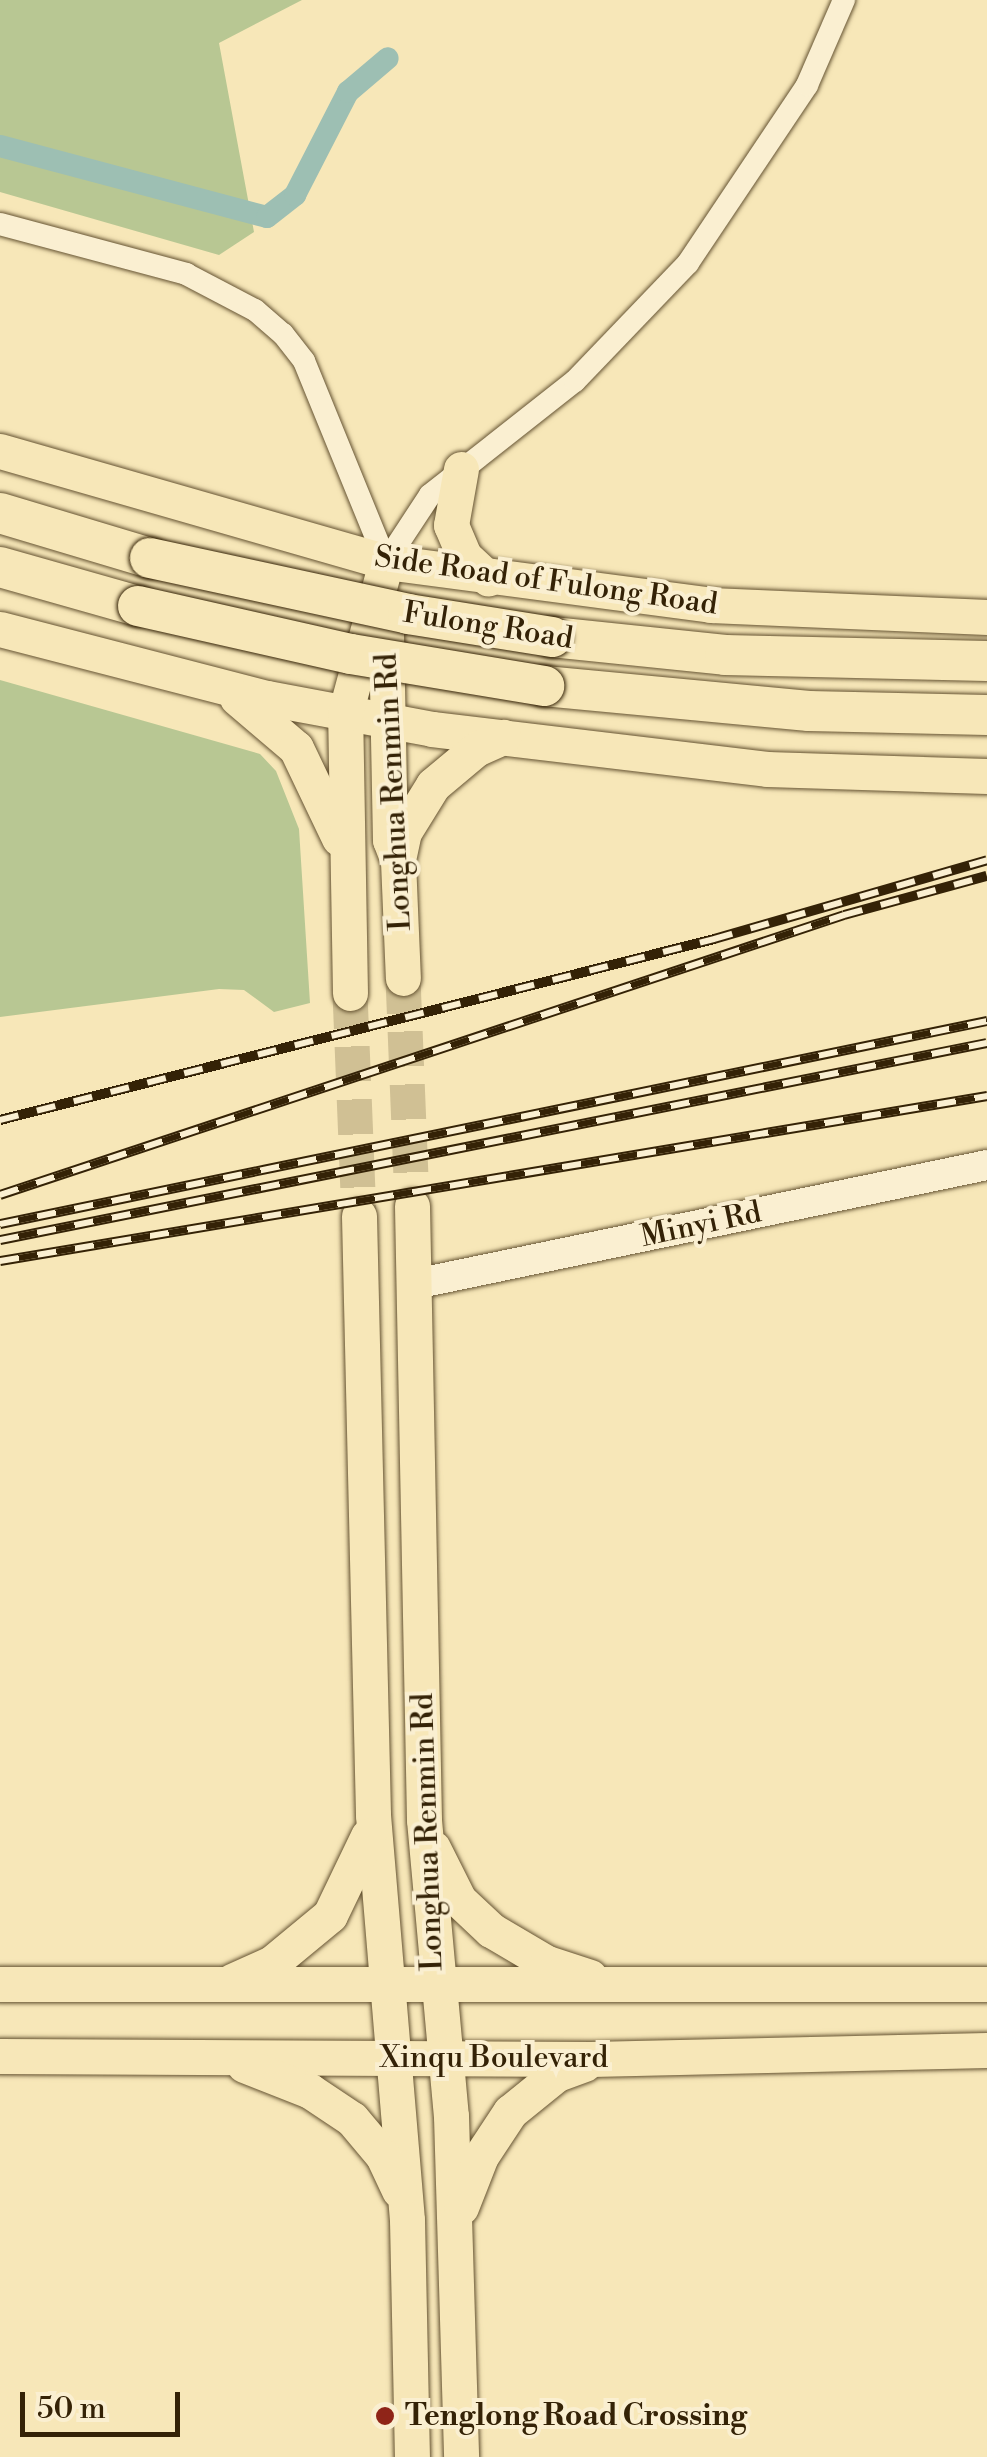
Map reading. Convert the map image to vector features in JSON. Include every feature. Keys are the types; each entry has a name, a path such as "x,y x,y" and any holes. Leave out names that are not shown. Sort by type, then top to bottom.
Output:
{"highway":[{"name":"Fulong Road","path":"0,513 150,558 342,601 552,637 759,657 987,662"},
{"name":"Fulong Road","path":"0,567 138,606 351,654 544,686 809,711 987,715"}],"main road":[{"name":"Side Road of Fulong Road","path":"0,451 386,562 488,578 778,610 987,618"},
{"path":"460,469 451,526 464,556 488,578"},
{"name":"Longhua Renmin Rd","path":"350,992 343,847 346,714 386,562"},
{"name":"Longhua Renmin Rd","path":"386,562 390,840 398,861 402,978"},
{"path":"0,629 215,684 386,721 767,769 987,776"},
{"path":"215,684 272,721 296,748 343,847"},
{"path":"398,861 404,832 434,785 476,748 503,736"},
{"name":"Longhua Renmin Rd","path":"412,1206 424,1820 456,2228 461,2457"},
{"name":"Longhua Renmin Rd","path":"360,1216 372,1816 396,2058 406,2220 412,2457"},
{"path":"211,1987 272,1963 330,1916 352,1879 372,1816"},
{"path":"424,1820 447,1881 490,1930 547,1963 625,1985"},
{"path":"0,1984 987,1984"},
{"name":"Xinqu Boulevard","path":"0,2056 605,2058 987,2050"},
{"path":"212,2058 310,2092 355,2122 395,2177 406,2220"},
{"path":"456,2228 480,2156 510,2112 557,2074 605,2058"}],"street":[{"path":"386,562 416,510 460,469 574,381 688,264 807,85 844,0"},
{"path":"0,224 186,274 255,310 284,334 304,362 386,562"},
{"name":"Minyi Rd","path":"415,1284 987,1165"}],"green space":[{"path":"0,0 302,0 219,43 254,232 219,255 0,192"},
{"path":"0,680 260,754 276,771 299,829 310,1003 274,1012 244,990 219,989 0,1017"}],"waterway":[{"path":"0,146 267,217 295,195 348,92 388,58"}],"tunnel":[{"path":"403,978 412,1206"},
{"path":"350,993 359,1216"}],"railway":[{"path":"0,1120 714,939 987,860"},
{"path":"0,1195 844,915 987,876"},
{"path":"0,1224 987,1021"},
{"path":"0,1240 987,1043"},
{"path":"0,1261 987,1096"}],"place":[{"name":"Tenglong Road Crossing","path":"385,2416"}]}
